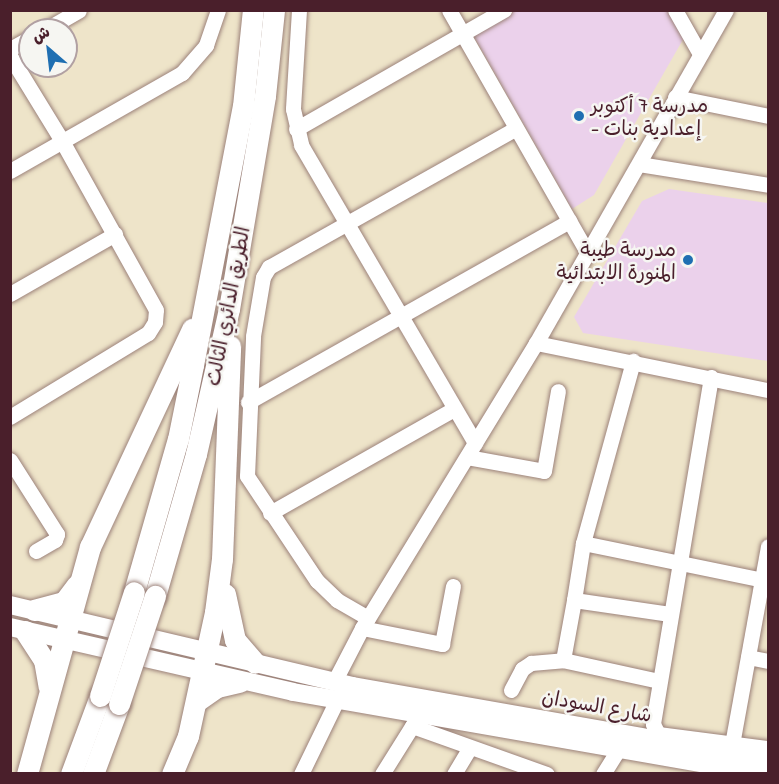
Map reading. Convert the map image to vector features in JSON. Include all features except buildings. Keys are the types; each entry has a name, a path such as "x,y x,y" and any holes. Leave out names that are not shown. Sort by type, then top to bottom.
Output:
{"highway":[{"name":"الطريق الدائري الثالث","path":"110,700 134,592 178,439 243,106 253,10"},
{"name":"الطريق الدائري الثالث","path":"110,700 155,596 196,454 229,309 265,96 274,10"},
{"path":"27,774 69,617 110,501 204,301"},
{"path":"172,774 204,674 222,559 229,309"},
{"path":"222,559 231,630 255,663"},
{"path":"34,610 64,602 81,579"},
{"path":"18,629 44,660 50,689"},
{"path":"197,701 217,687 239,682"},
{"path":"71,774 110,700"},
{"path":"93,774 110,700"}],"main road":[{"path":"10,605 69,617 416,703"},
{"path":"18,629 64,642 239,682 337,700 416,703"},
{"name":"شارع السودان","path":"416,703 510,720 731,747 762,770"},
{"name":"شارع السودان","path":"510,720 680,766 762,770"}],"street":[{"path":"65,18 79,10"},
{"path":"10,171 182,74 206,45 218,10"},
{"path":"299,10 293,88 296,129 312,167 475,443"},
{"path":"449,10 587,252"},
{"path":"296,129 504,10"},
{"path":"675,10 700,54"},
{"path":"334,682 365,623 536,343 726,10"},
{"path":"10,56 62,141 152,300 155,322 134,343 10,417"},
{"path":"675,97 768,116"},
{"path":"453,586 442,644 365,623 317,581 247,476 248,402 253,336 265,272 345,224 515,129"},
{"path":"639,164 768,185"},
{"path":"248,402 569,221"},
{"path":"10,294 115,234"},
{"path":"536,343 768,390"},
{"path":"563,660 583,543 633,361"},
{"path":"711,377 653,724 658,734 731,747 768,748"},
{"path":"466,457 544,471 558,392"},
{"path":"270,513 454,409"},
{"path":"10,460 57,534 55,540 36,551"},
{"path":"583,543 679,561 766,581"},
{"path":"731,747 748,657 766,581 768,546"},
{"path":"574,600 670,614"},
{"path":"748,657 768,661"},
{"path":"511,690 522,669 531,663 563,660 659,681"},
{"path":"301,774 337,700"},
{"path":"382,774 412,726 538,772"},
{"path":"454,774 470,747"},
{"path":"603,774 619,748"}],"shaded area":[{"name":"مدرسة 7 أكتوبر - إعدادية بنات","path":"669,10 685,36 594,195 572,209 473,35 515,11"},
{"name":"مدرسة طيبة المنورة الابتدائية","path":"669,189 768,203 768,361 583,333 574,317 642,201"}],"place":[{"name":"مدرسة 7 أكتوبر - إعدادية بنات","path":"579,116"},
{"name":"مدرسة طيبة المنورة الابتدائية","path":"688,260"}]}
